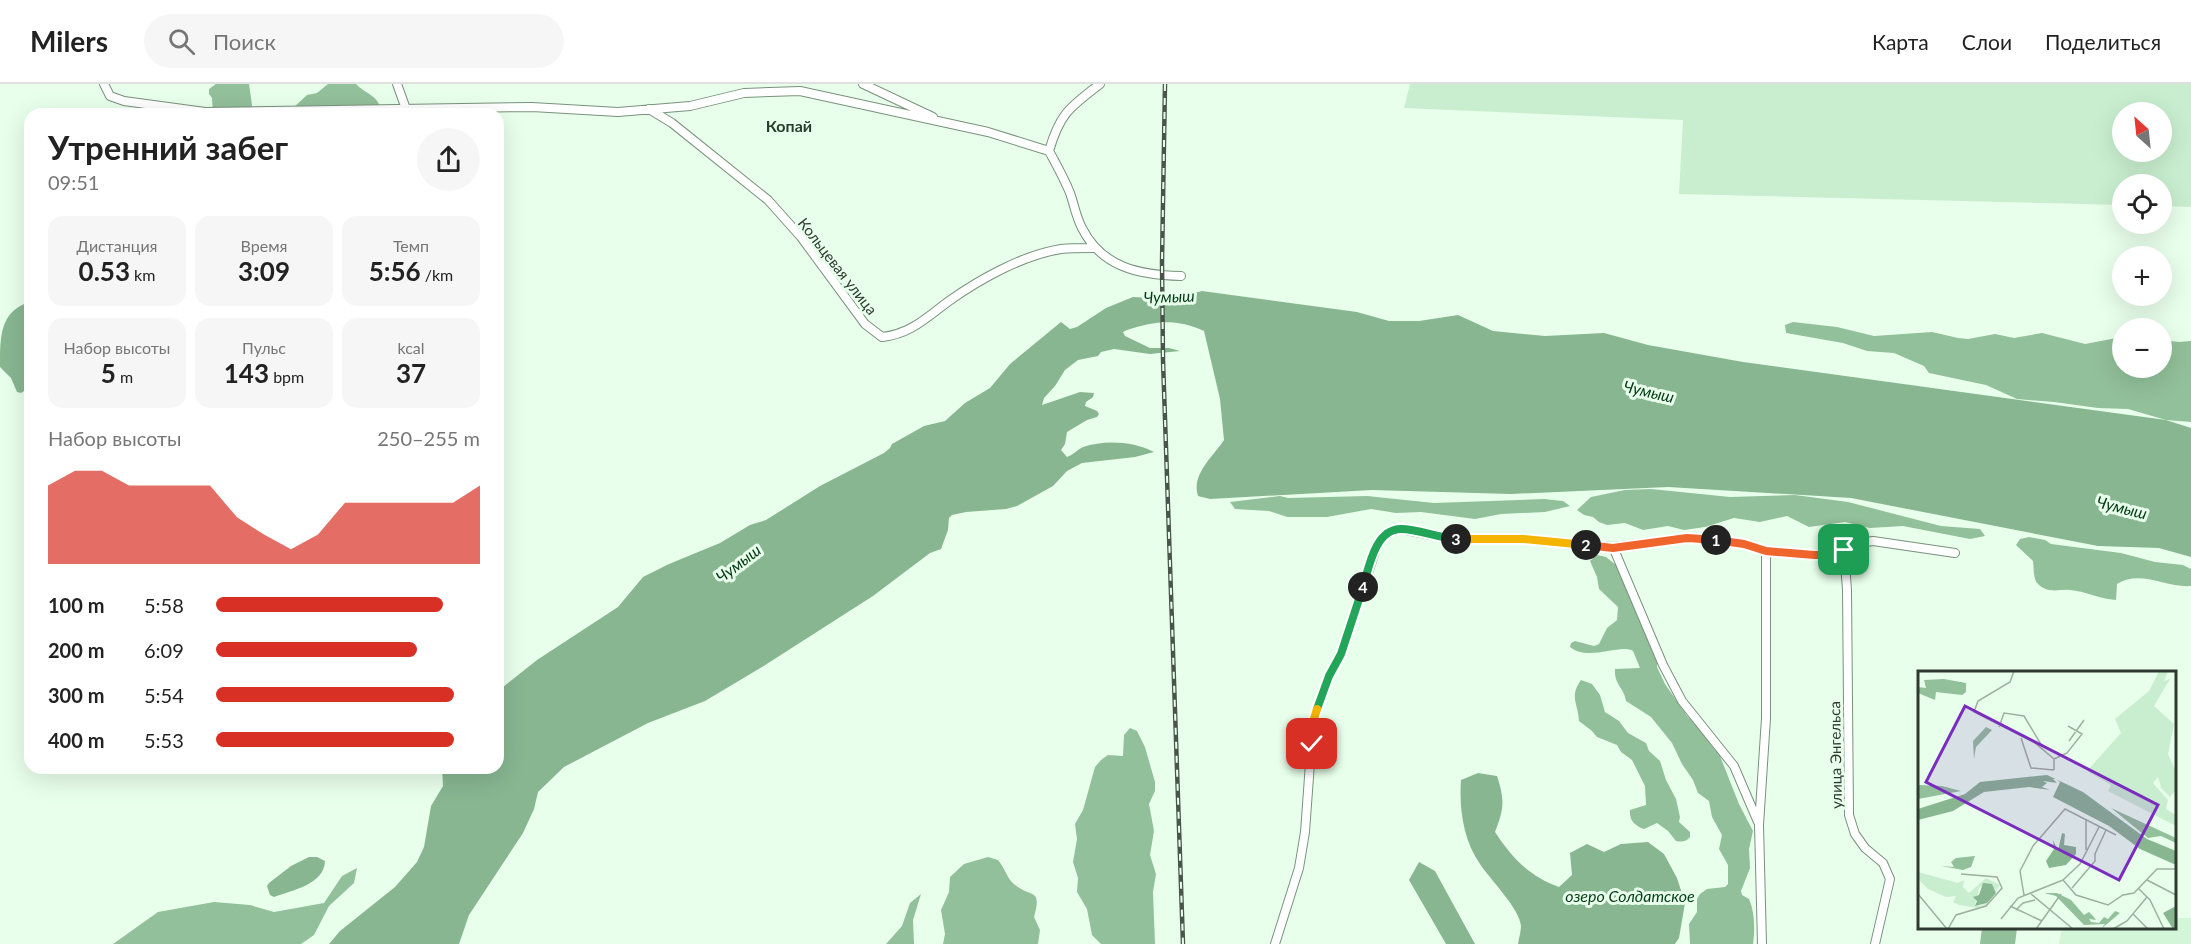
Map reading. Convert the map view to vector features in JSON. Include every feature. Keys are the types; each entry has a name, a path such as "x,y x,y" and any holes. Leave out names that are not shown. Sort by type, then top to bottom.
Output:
{"street":[{"path":"104,84 110,96 124,101 176,108"},
{"path":"396,84 405,108"},
{"path":"863,84 946,123"},
{"path":"1100,84 1072,105 1056,125 1049,150 1070,192 1081,226 1093,248 1107,259 1135,272 1181,276"},
{"path":"490,108 532,107 618,112 690,106 744,93 800,91 988,132 1049,150"},
{"name":"Кольцевая улица","path":"648,109 672,123 768,200 801,237 865,324 882,337 908,331 966,290 1007,266 1060,249 1093,248"},
{"path":"1275,944 1299,868 1305,832 1313,722 1329,676 1341,654 1370,564 1382,537 1389,532 1401,529 1451,539 1523,539 1613,548 1687,538 1744,544 1766,551 1814,555 1828,555 1852,545 1873,541 1955,553"},
{"path":"1613,548 1663,665 1682,700 1734,766 1759,825"},
{"name":"улица Энгельса","path":"1844,550 1847,590 1849,815 1855,834 1865,848 1883,863 1890,879 1875,944"},
{"path":"1762,944 1759,825 1766,718 1766,551"}],"shaded area":[{"path":"216,84 249,84 251,108 213,108 209,89"},
{"path":"328,84 356,84 379,104 377,107 367,108 332,108 329,105 323,108 293,108 307,95 317,93"},
{"path":"1410,84 2191,84 2191,207 2172,206 2172,174 2112,174 2112,205 1679,194 1683,120 1404,108"},
{"path":"1793,322 1837,327 1874,336 1932,332 1968,339 1995,334 2014,338 2042,333 2085,344 2112,339 2112,378 2172,378 2172,341 2191,341 2191,422 2166,420 2128,409 2017,399 1986,385 1929,373 1924,366 1894,353 1867,351 1843,343 1786,333 1785,325"},
{"path":"1651,489 1730,497 1795,495 1848,502 1941,526 1980,529 1985,536 1970,539 1903,526 1870,528 1845,522 1809,527 1787,516 1760,522 1734,518 1705,527 1684,530 1668,526 1643,530 1625,523 1607,525 1577,510 1591,497 1625,490"},
{"path":"1280,496 1288,498 1367,496 1434,503 1544,499 1563,501 1570,506 1545,512 1501,514 1475,519 1371,509 1327,517 1287,517 1269,511 1235,509 1230,502"},
{"path":"2029,537 2045,540 2051,544 2121,553 2155,562 2183,565 2191,569 2191,586 2135,578 2117,584 2116,600 2075,591 2046,589 2035,579 2033,561 2016,545 2020,539"},
{"path":"1597,555 1606,557 1616,565 1657,654 1657,667 1665,684 1688,717 1704,731 1710,744 1720,756 1739,804 1753,831 1749,849 1750,868 1741,891 1742,895 1749,899 1752,910 1753,944 1690,944 1689,924 1697,912 1697,899 1700,894 1707,889 1725,887 1728,884 1728,865 1719,849 1722,835 1712,817 1709,801 1698,793 1672,743 1651,717 1626,701 1616,679 1615,669 1640,668 1633,651 1621,649 1586,653 1570,647 1575,641 1594,646 1599,644 1607,628 1617,620 1618,607 1599,589 1590,561"},
{"path":"1581,680 1592,684 1600,695 1605,712 1619,721 1628,733 1646,743 1649,751 1660,761 1666,780 1676,799 1679,822 1690,832 1687,840 1676,841 1657,823 1644,829 1633,822 1630,810 1646,805 1645,786 1632,760 1621,752 1617,745 1597,737 1579,721 1575,691"},
{"path":"1130,728 1137,731 1145,747 1155,782 1155,791 1149,804 1154,831 1150,855 1156,874 1153,892 1155,944 1101,944 1092,935 1087,909 1077,892 1078,878 1073,862 1077,839 1075,824 1083,810 1095,767 1108,755 1123,756 1124,735"},
{"path":"988,857 998,860 1012,883 1036,898 1034,917 1040,930 1038,944 943,944 945,934 941,910 949,892 950,877 964,864"},
{"path":"357,868 354,883 329,906 314,935 301,944 113,944 158,912 214,902 250,905 274,912 324,903 342,876"},
{"path":"921,894 913,920 914,944 886,944 902,926 910,903"},
{"path":"2176,918 2191,918 2191,944 2059,944 2062,929 2176,929"},
{"path":"1982,929 2017,929 2015,944 1980,944"}],"water":[{"name":"Чумыш","path":"1202,291 1357,312 1389,321 1419,321 1458,315 1493,331 1545,336 1604,333 1648,345 1743,362 2166,420 2191,428 2191,557 2159,548 2098,546 1851,498 1668,487 1511,494 1372,490 1210,499 1198,496 1198,480 1204,466 1224,440 1220,399 1204,331 1175,323 1147,325 1123,332 1125,336 1150,348 1169,348 1180,351 1150,354 1114,349 1101,352 1098,356 1078,360 1065,370 1044,398 1042,405 1080,392 1094,393 1085,406 1099,414 1067,432 1065,444 1061,450 1067,457 1083,447 1109,443 1128,444 1154,452 1135,457 1082,463 1067,471 1053,486 1017,506 952,515 949,518 948,530 941,549 930,553 873,596 705,701 648,723 564,767 538,792 534,809 523,833 469,915 459,944 329,944 340,931 395,887 417,862 424,847 431,806 443,786 442,774 504,774 504,686 537,660 618,607 643,577 720,543 750,525 766,520 820,486 884,453 892,444 924,426 945,421 965,403 990,388 1010,364 1061,322 1070,329 1077,327 1106,308 1133,297 1171,299"},
{"path":"24,304 24,391 21,393 17,392 11,378 0,367 0,345 4,326 7,318"},
{"name":"озеро Солдатское","path":"1478,773 1497,776 1500,784 1502,804 1495,832 1522,866 1549,883 1559,887 1572,875 1570,853 1587,844 1604,852 1621,844 1648,842 1664,854 1677,878 1685,903 1679,938 1675,944 1518,944 1521,928 1519,919 1510,903 1474,855 1463,824 1461,780"},
{"path":"309,857 317,857 325,861 319,876 298,889 274,897 270,895 267,886 269,883 291,866"},
{"path":"1419,862 1435,871 1475,944 1446,944 1409,880"}],"railway":[{"path":"1165,84 1163,360 1183,944"}],"district":[{"name":"Копай","path":"789,125"}],"route":[{"path":"1312,744 1313,722 1329,676 1341,654 1378,543 1389,532 1401,529 1451,539 1523,539 1613,548 1687,538 1744,544 1766,551 1814,555 1828,555 1844,550"}]}
